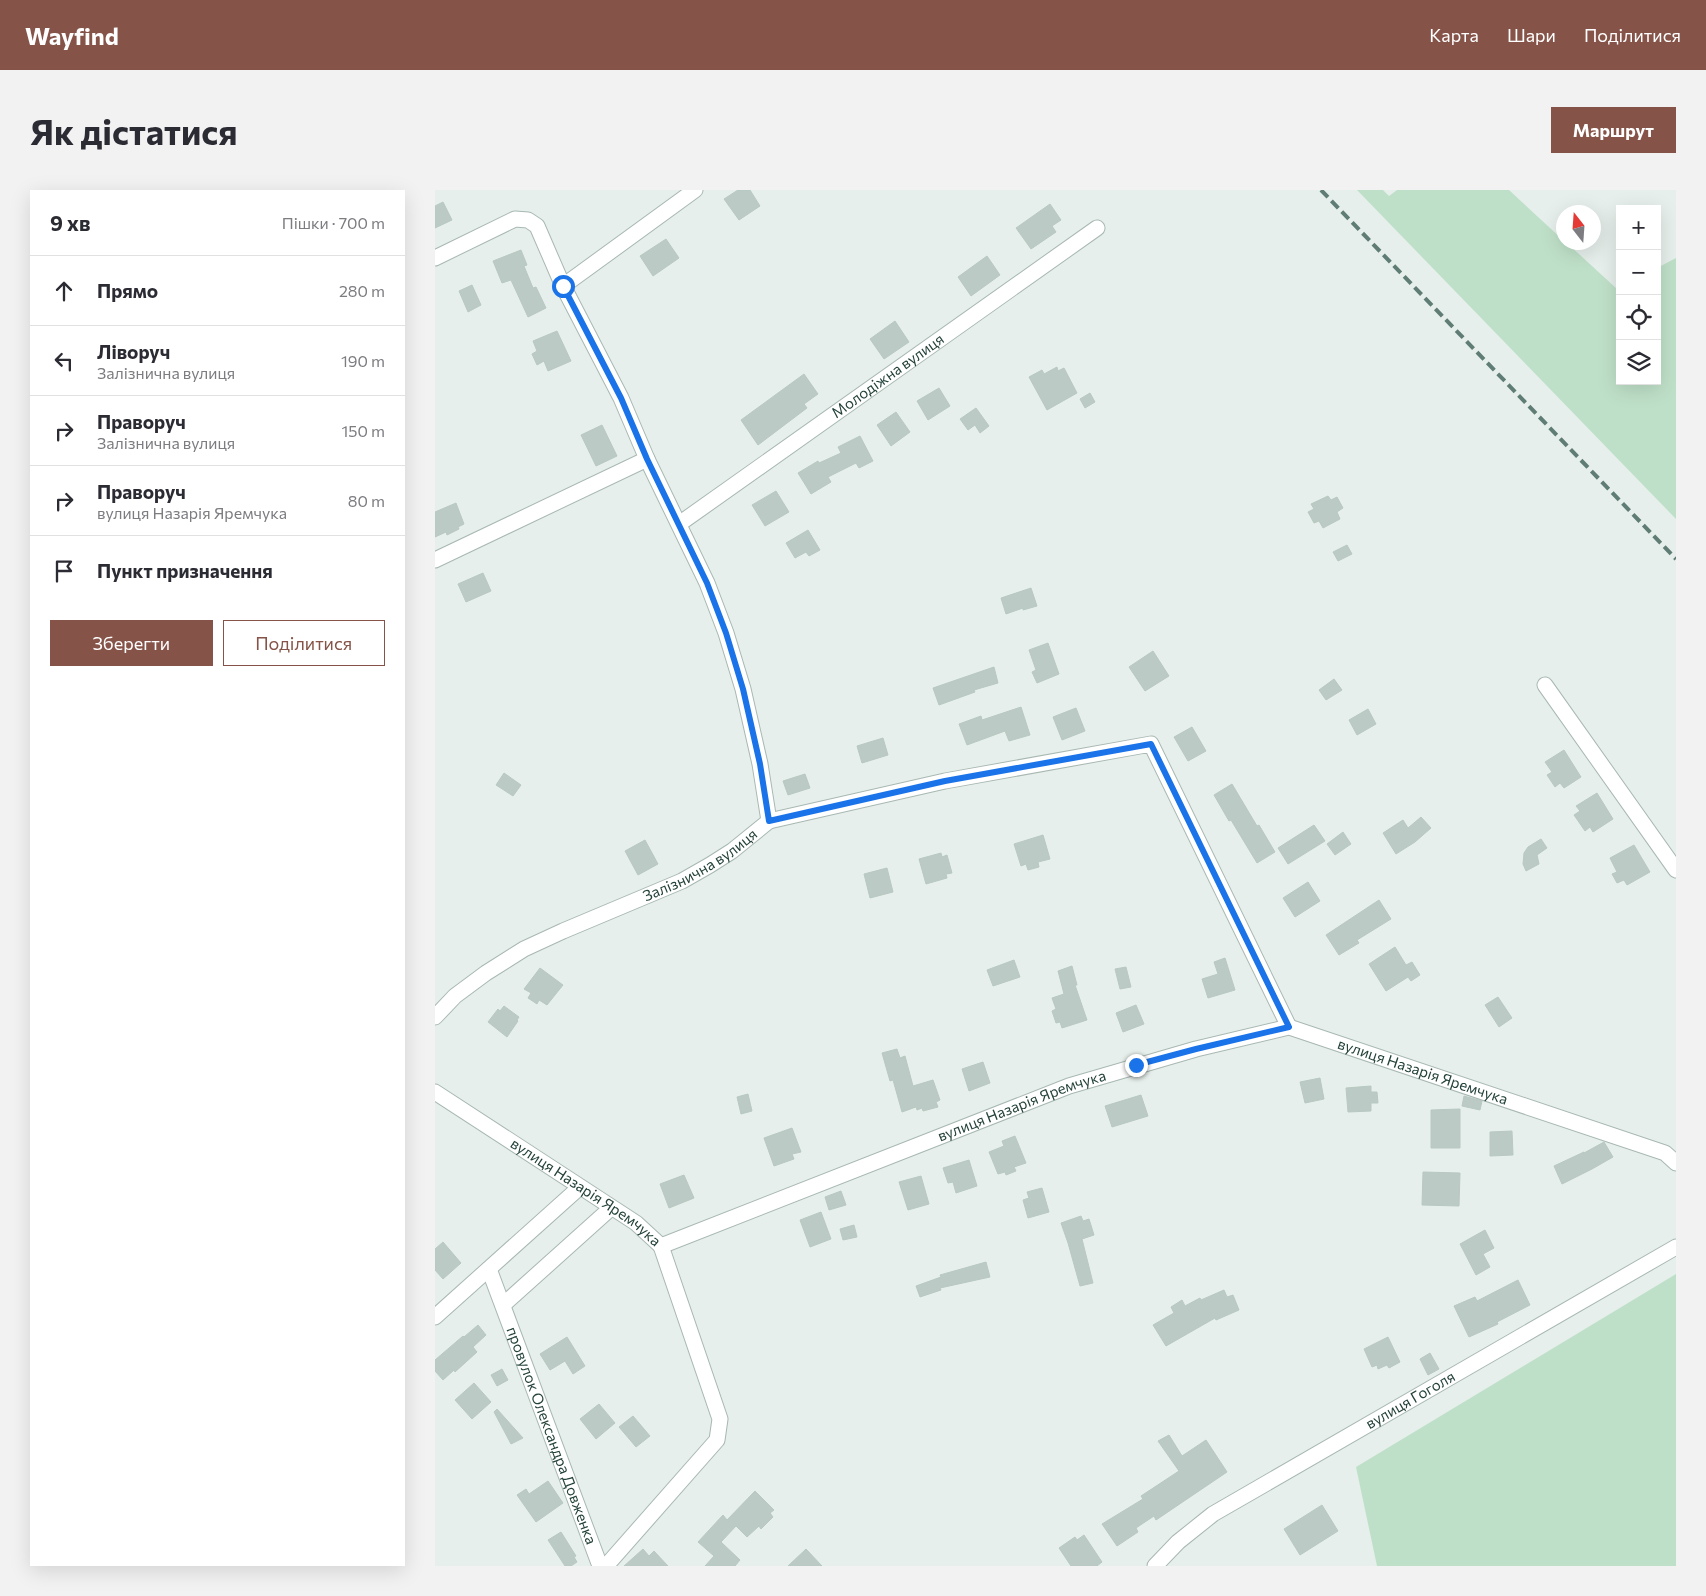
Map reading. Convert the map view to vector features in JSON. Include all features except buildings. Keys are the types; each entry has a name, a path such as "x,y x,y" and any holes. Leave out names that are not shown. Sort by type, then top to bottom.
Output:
{"street":[{"path":"563,286 695,190"},
{"path":"435,258 515,219 528,220 537,226 563,286 621,398 647,459 713,600 726,633 743,689 760,764 769,821"},
{"name":"Молодіжна вулиця","path":"679,524 1097,228"},
{"path":"435,560 647,459"},
{"path":"1545,685 1676,870"},
{"name":"Залізнична вулиця","path":"435,1016 455,996 486,972 524,949 681,881 732,851 769,821 945,781 1151,744 1289,1027"},
{"name":"вулиця Назарія Яремчука","path":"435,1092 611,1208 637,1223 661,1246 1069,1086 1196,1049 1289,1027 1665,1153 1676,1163"},
{"path":"435,1318 580,1187"},
{"path":"503,1305 611,1208"},
{"path":"606,1566 717,1440 721,1419 661,1246"},
{"name":"вулиця Гоголя","path":"1155,1566 1178,1542 1213,1514 1676,1247"},
{"name":"провулок Олександра Довженка","path":"489,1268 600,1566"}],"green space":[{"path":"1357,190 1383,190 1389,196 1397,190 1509,190 1556,234 1556,250 1575,250 1616,288 1616,385 1661,385 1661,266 1676,258 1676,519"},
{"path":"1676,1274 1676,1566 1377,1566 1356,1467"}],"railway":[{"path":"1321,190 1676,559"}],"route":[{"path":"563,286 621,398 647,459 707,583 726,633 743,689 760,764 769,821 945,781 1151,744 1289,1027 1136,1065"}]}
